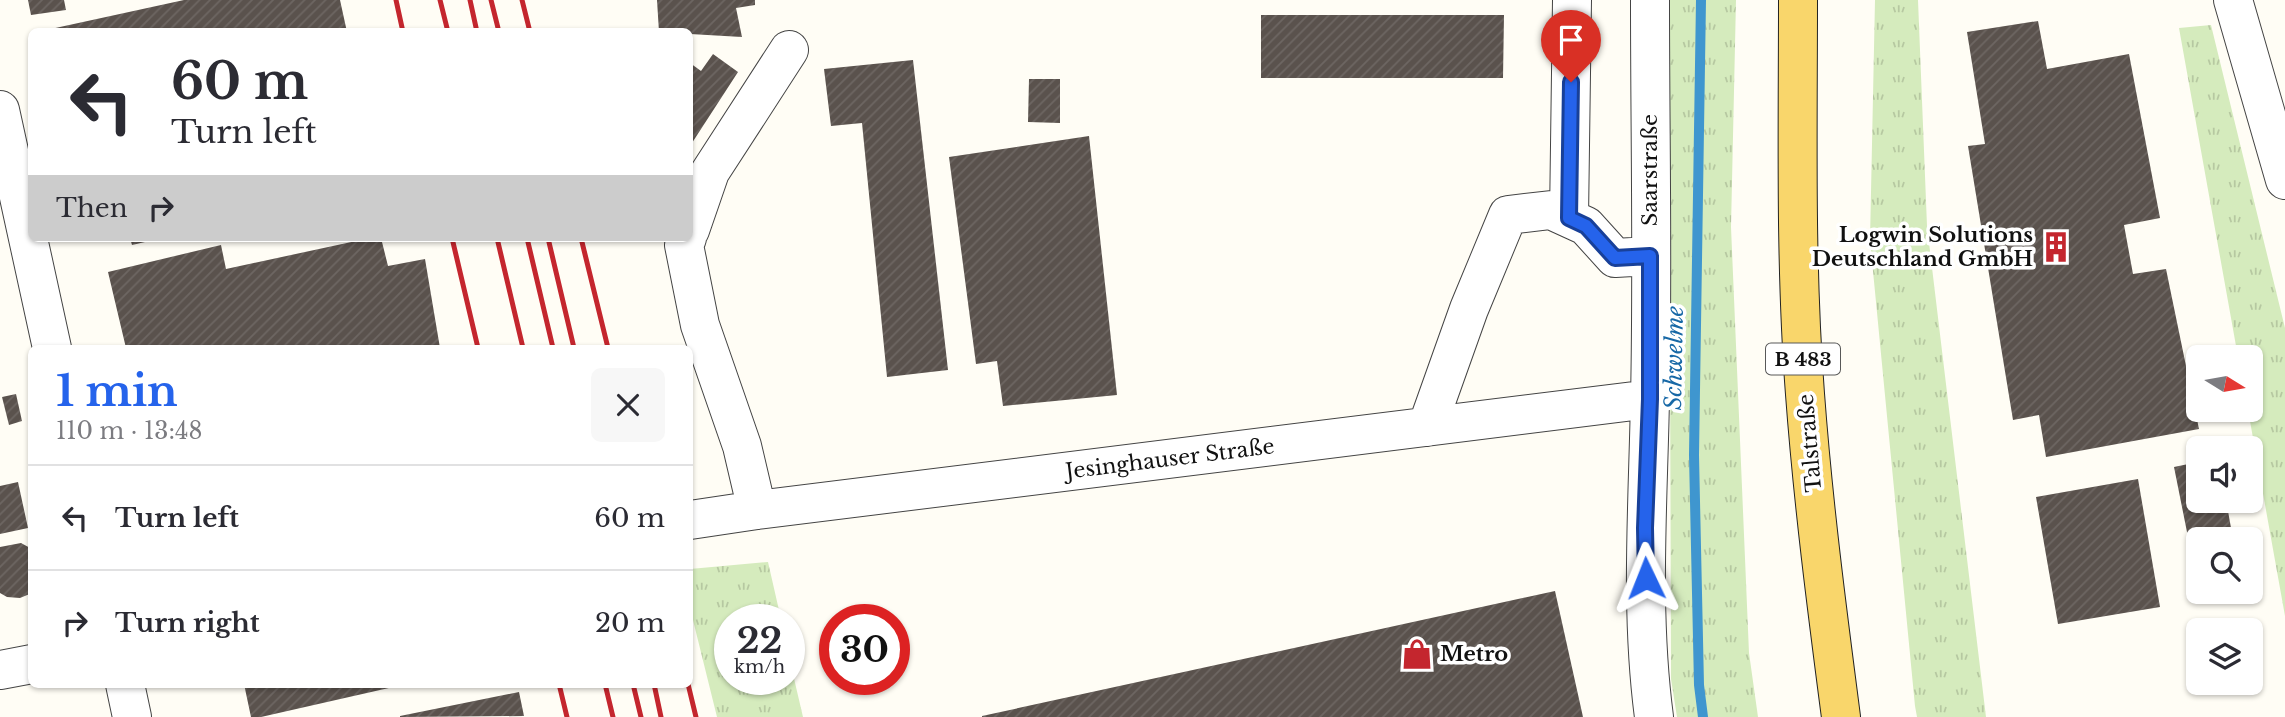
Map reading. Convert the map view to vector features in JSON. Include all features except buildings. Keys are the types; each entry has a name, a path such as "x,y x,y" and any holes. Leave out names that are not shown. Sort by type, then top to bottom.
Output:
{"main road":[{"name":"Talstraße","path":"1798,0 1797,236 1805,393 1819,545 1841,717"}],"street":[{"path":"1569,218 1572,0"},
{"name":"Saarstraße","path":"1650,0 1650,399 1645,528 1649,677 1654,717"},
{"path":"2233,0 2285,180"},
{"path":"693,221 710,172 789,50"},
{"path":"0,110 28,238"},
{"path":"1427,427 1469,309 1508,215 1551,210 1586,226 1615,258 1650,256"},
{"path":"29,242 51,345"},
{"path":"685,242 700,325 742,446 757,510"},
{"name":"Jesinghauser Straße","path":"693,520 1650,399"},
{"path":"0,670 28,665"},
{"path":"126,688 132,717"}],"green space":[{"path":"1669,0 1736,0 1731,227 1749,653 1758,717 1677,717 1671,679"},
{"path":"1875,0 1918,0 1927,226 1986,717 1917,717 1915,706 1870,240"},
{"path":"2211,25 2285,328 2285,616 2263,494 2263,436 2253,436 2250,422 2263,422 2263,345 2236,345 2179,28"},
{"path":"768,562 778,604 714,604 714,695 798,695 803,717 717,717 693,620 693,569"}],"waterway":[{"name":"Schwelme","path":"1701,0 1694,455 1699,685 1703,717"}],"railway":[{"path":"396,0 402,28"},
{"path":"440,0 447,28"},
{"path":"470,0 476,28"},
{"path":"491,0 498,28"},
{"path":"522,0 529,28"},
{"path":"453,242 477,345"},
{"path":"498,242 522,345"},
{"path":"528,242 552,345"},
{"path":"549,242 573,345"},
{"path":"582,242 607,345"},
{"path":"560,688 567,717"},
{"path":"606,688 613,717"},
{"path":"634,688 641,717"},
{"path":"655,688 661,717"},
{"path":"689,688 696,717"}],"place":[{"name":"Logwin Solutions Deutschland GmbH","path":"2056,247"},
{"name":"Metro","path":"1417,654"}],"route":[{"path":"1571,82 1569,218 1586,226 1615,258 1650,256 1646,578"}]}
